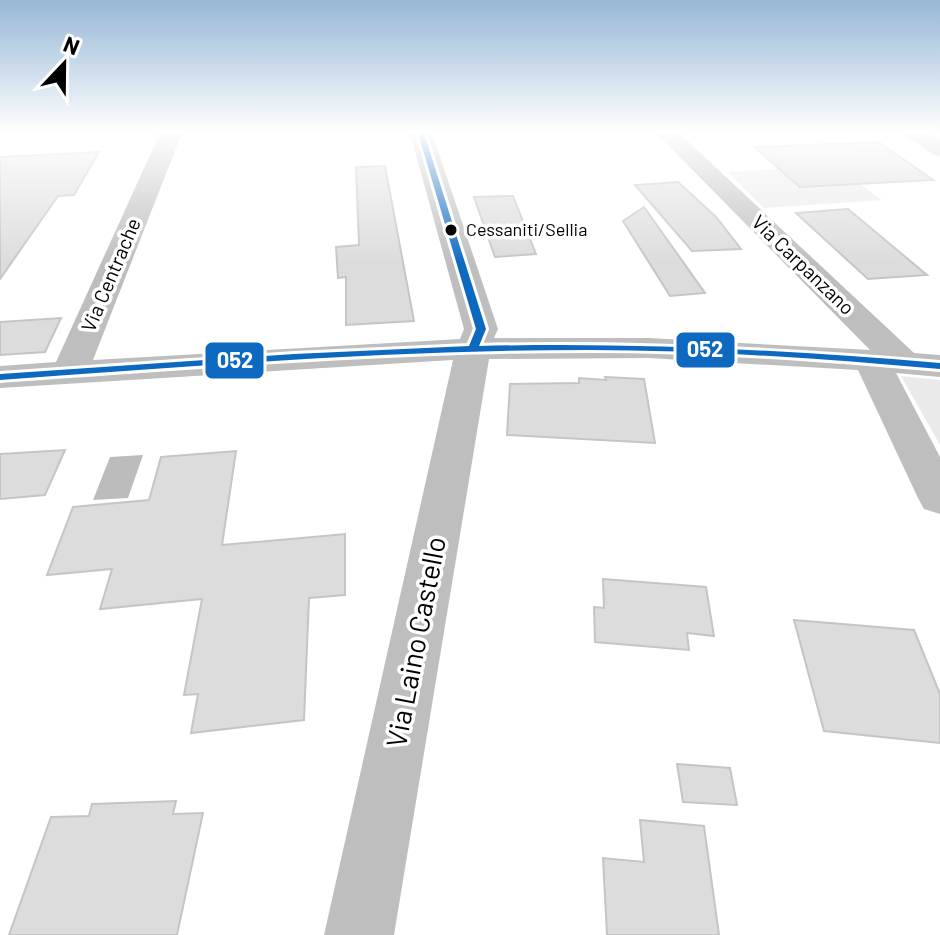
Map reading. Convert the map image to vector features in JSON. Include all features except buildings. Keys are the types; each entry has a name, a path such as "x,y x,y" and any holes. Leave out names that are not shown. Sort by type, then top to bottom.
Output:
{"street":[{"name":"Via Centrache","path":"70,372 153,177"},
{"name":"Via Laino Castello","path":"359,935 473,349 481,329 434,177"},
{"name":"Via Carpanzano","path":"709,177 888,362 940,498"},
{"path":"0,377 473,349 691,350 940,366"}],"shaded area":[{"path":"733,177 850,177 882,200 764,208"},
{"path":"901,376 940,380 940,445"},
{"path":"143,455 128,498 93,500 110,457"}],"transit line":[{"name":"052","path":"434,177 481,329 473,349"},
{"name":"052","path":"0,377 294,357 514,348 720,350 940,366"}],"place":[{"name":"Cessaniti/Sellia","path":"451,230"}]}
